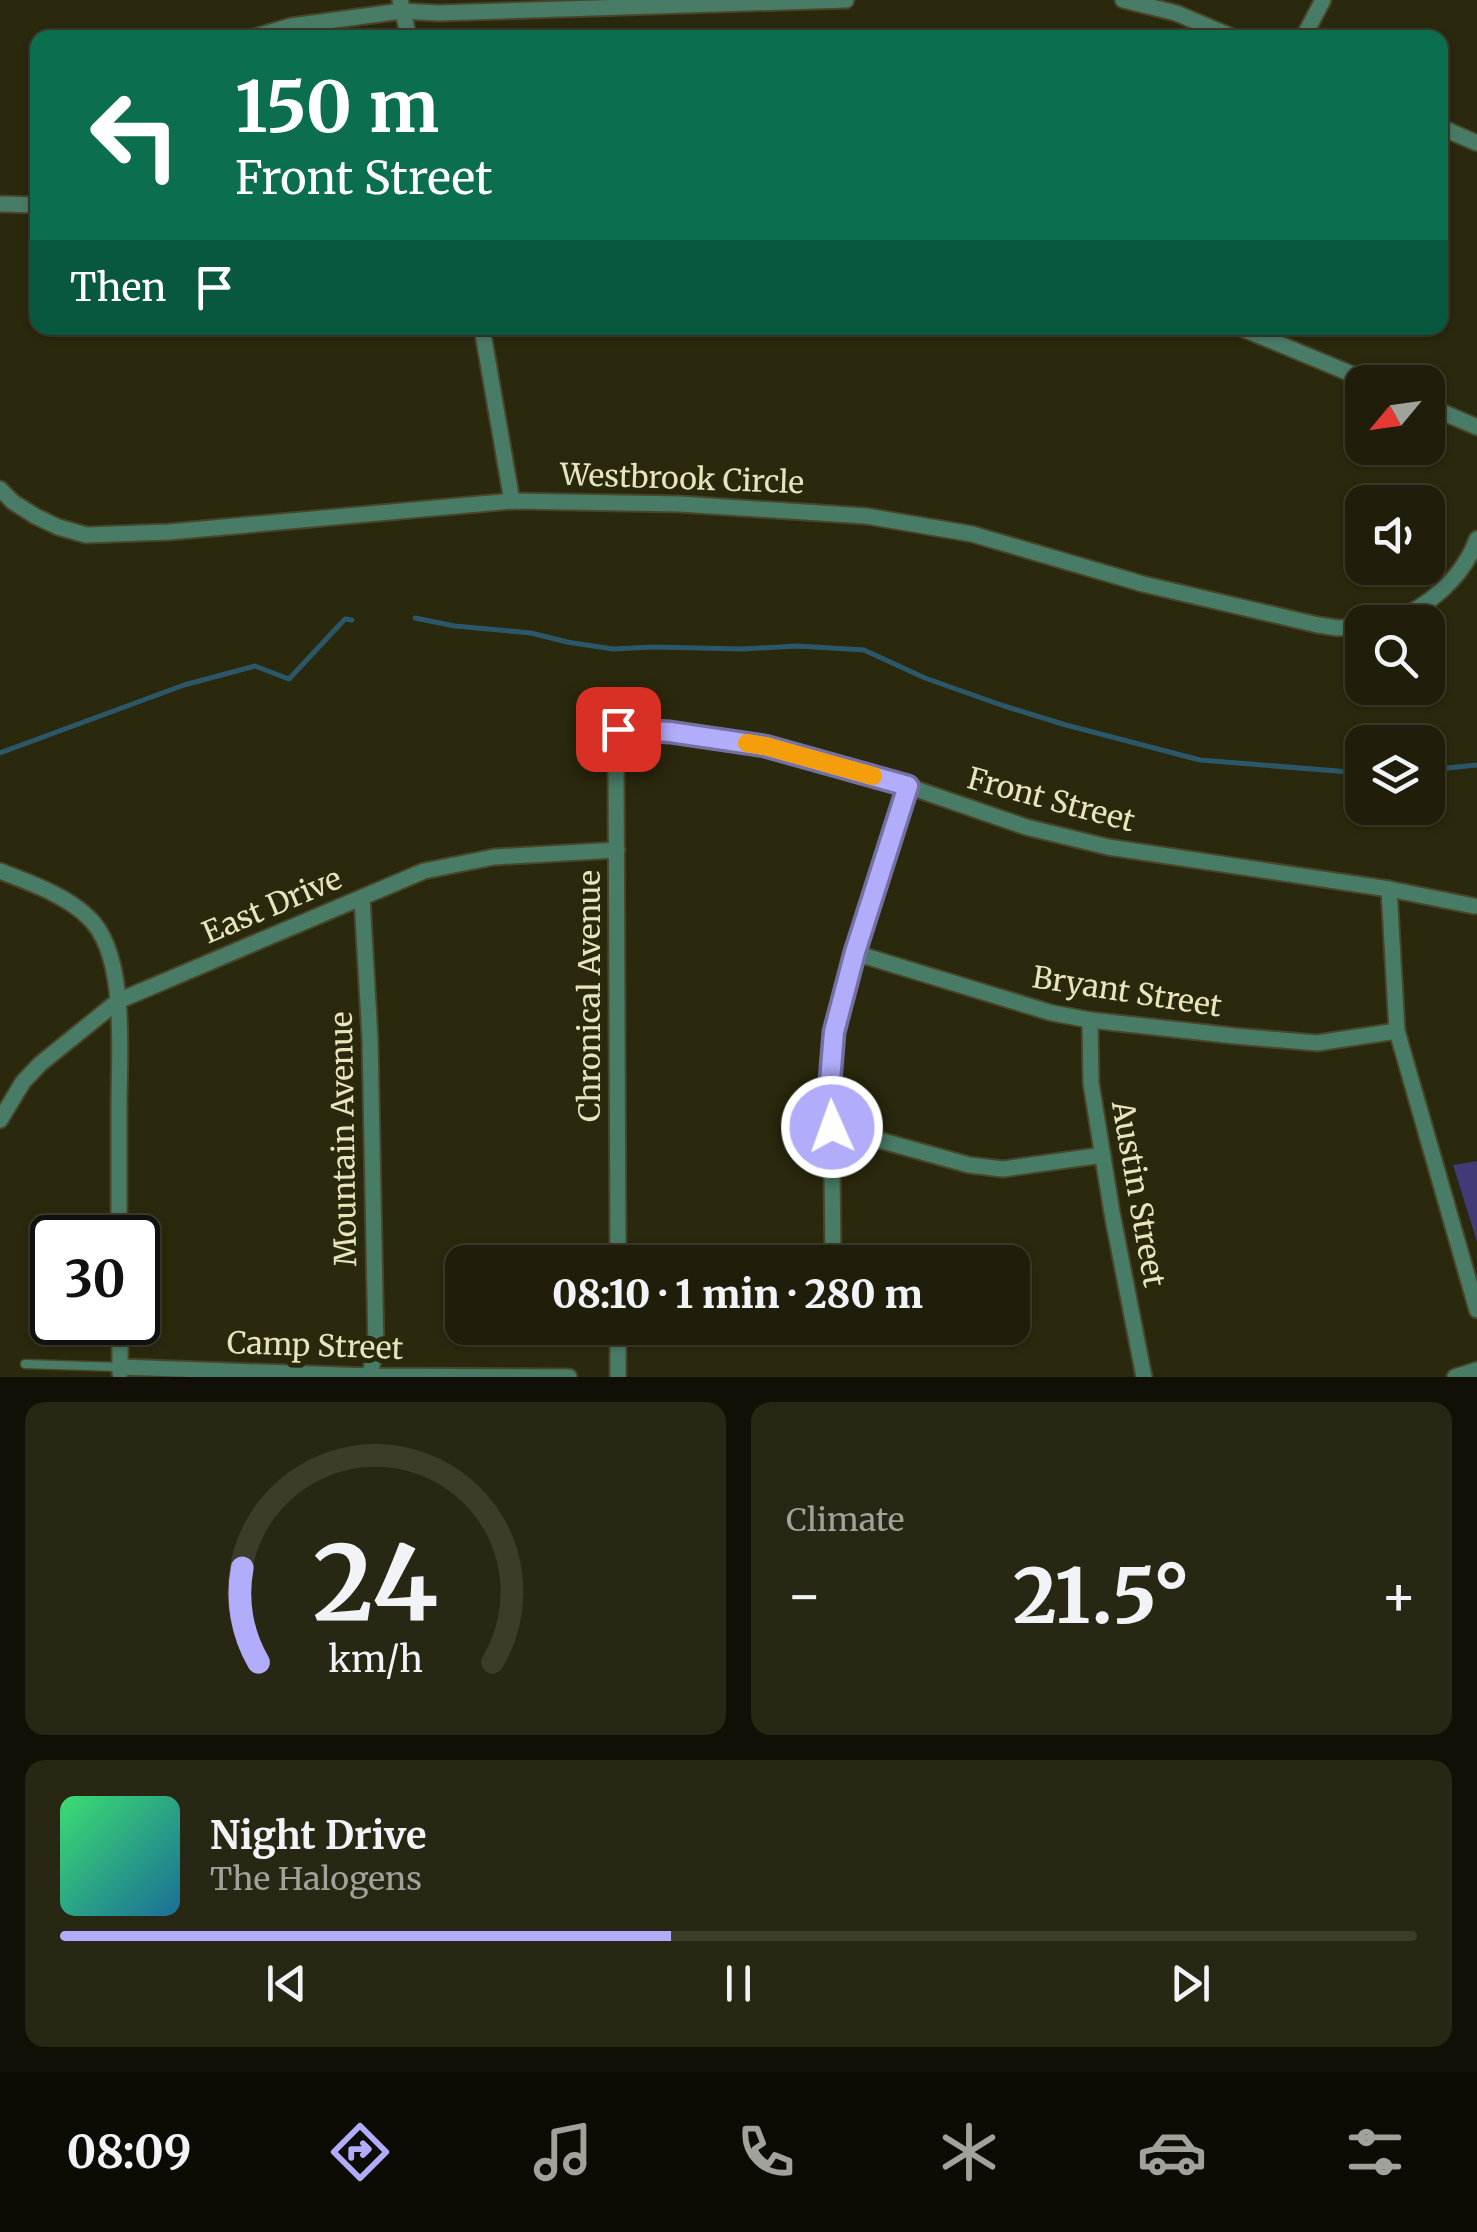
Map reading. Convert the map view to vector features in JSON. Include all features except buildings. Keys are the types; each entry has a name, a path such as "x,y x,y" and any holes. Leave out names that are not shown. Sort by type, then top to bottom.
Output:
{"street":[{"path":"277,30 401,6 438,13 846,0"},
{"path":"1123,0 1176,13 1217,30"},
{"path":"1307,30 1323,0"},
{"path":"1448,130 1477,143"},
{"path":"0,204 30,205"},
{"path":"483,335 512,501"},
{"path":"1258,335 1345,371"},
{"path":"1445,413 1477,427"},
{"name":"Westbrook Circle","path":"0,489 35,516 86,534 169,532 512,501 819,511 972,534 1144,584 1318,625 1345,627"},
{"path":"1421,605 1449,584 1477,539"},
{"name":"Front Street","path":"618,729 765,746 1108,848 1389,889 1474,906"},
{"name":"Chronical Avenue","path":"618,729 618,1245"},
{"path":"833,1245 830,1081 834,1032 908,786"},
{"name":"East Drive","path":"0,1120 23,1082 40,1064 118,1001 424,871 494,856 617,850"},
{"path":"0,871 74,906 91,920 105,940 118,1001 119,1215"},
{"path":"1389,889 1397,1031 1477,1310"},
{"name":"Mountain Avenue","path":"362,898 370,1039 376,1350 369,1376"},
{"name":"Bryant Street","path":"855,952 1052,1013 1090,1020 1317,1043 1397,1031"},
{"name":"Austin Street","path":"1090,1020 1091,1083 1144,1377"},
{"path":"832,1127 969,1165 1003,1169 1103,1155"},
{"path":"120,1345 120,1372"},
{"path":"618,1345 618,1377"},
{"path":"1455,1377 1477,1370"},
{"name":"Camp Street","path":"120,1372 569,1377"}],"lane":[{"path":"25,1364 120,1372"}],"shaded area":[{"path":"1477,1161 1477,1242 1453,1165"}],"waterway":[{"path":"415,618 531,633 613,649 798,646 864,650 925,678 1004,706 1200,760 1345,772"},
{"path":"0,753 184,685 255,666 289,679 345,619 352,620"},
{"path":"1445,768 1477,765"}],"slow traffic":[{"path":"747,743 873,776"}],"route":[{"path":"618,729 765,746 908,786 834,1032 832,1127"}]}
